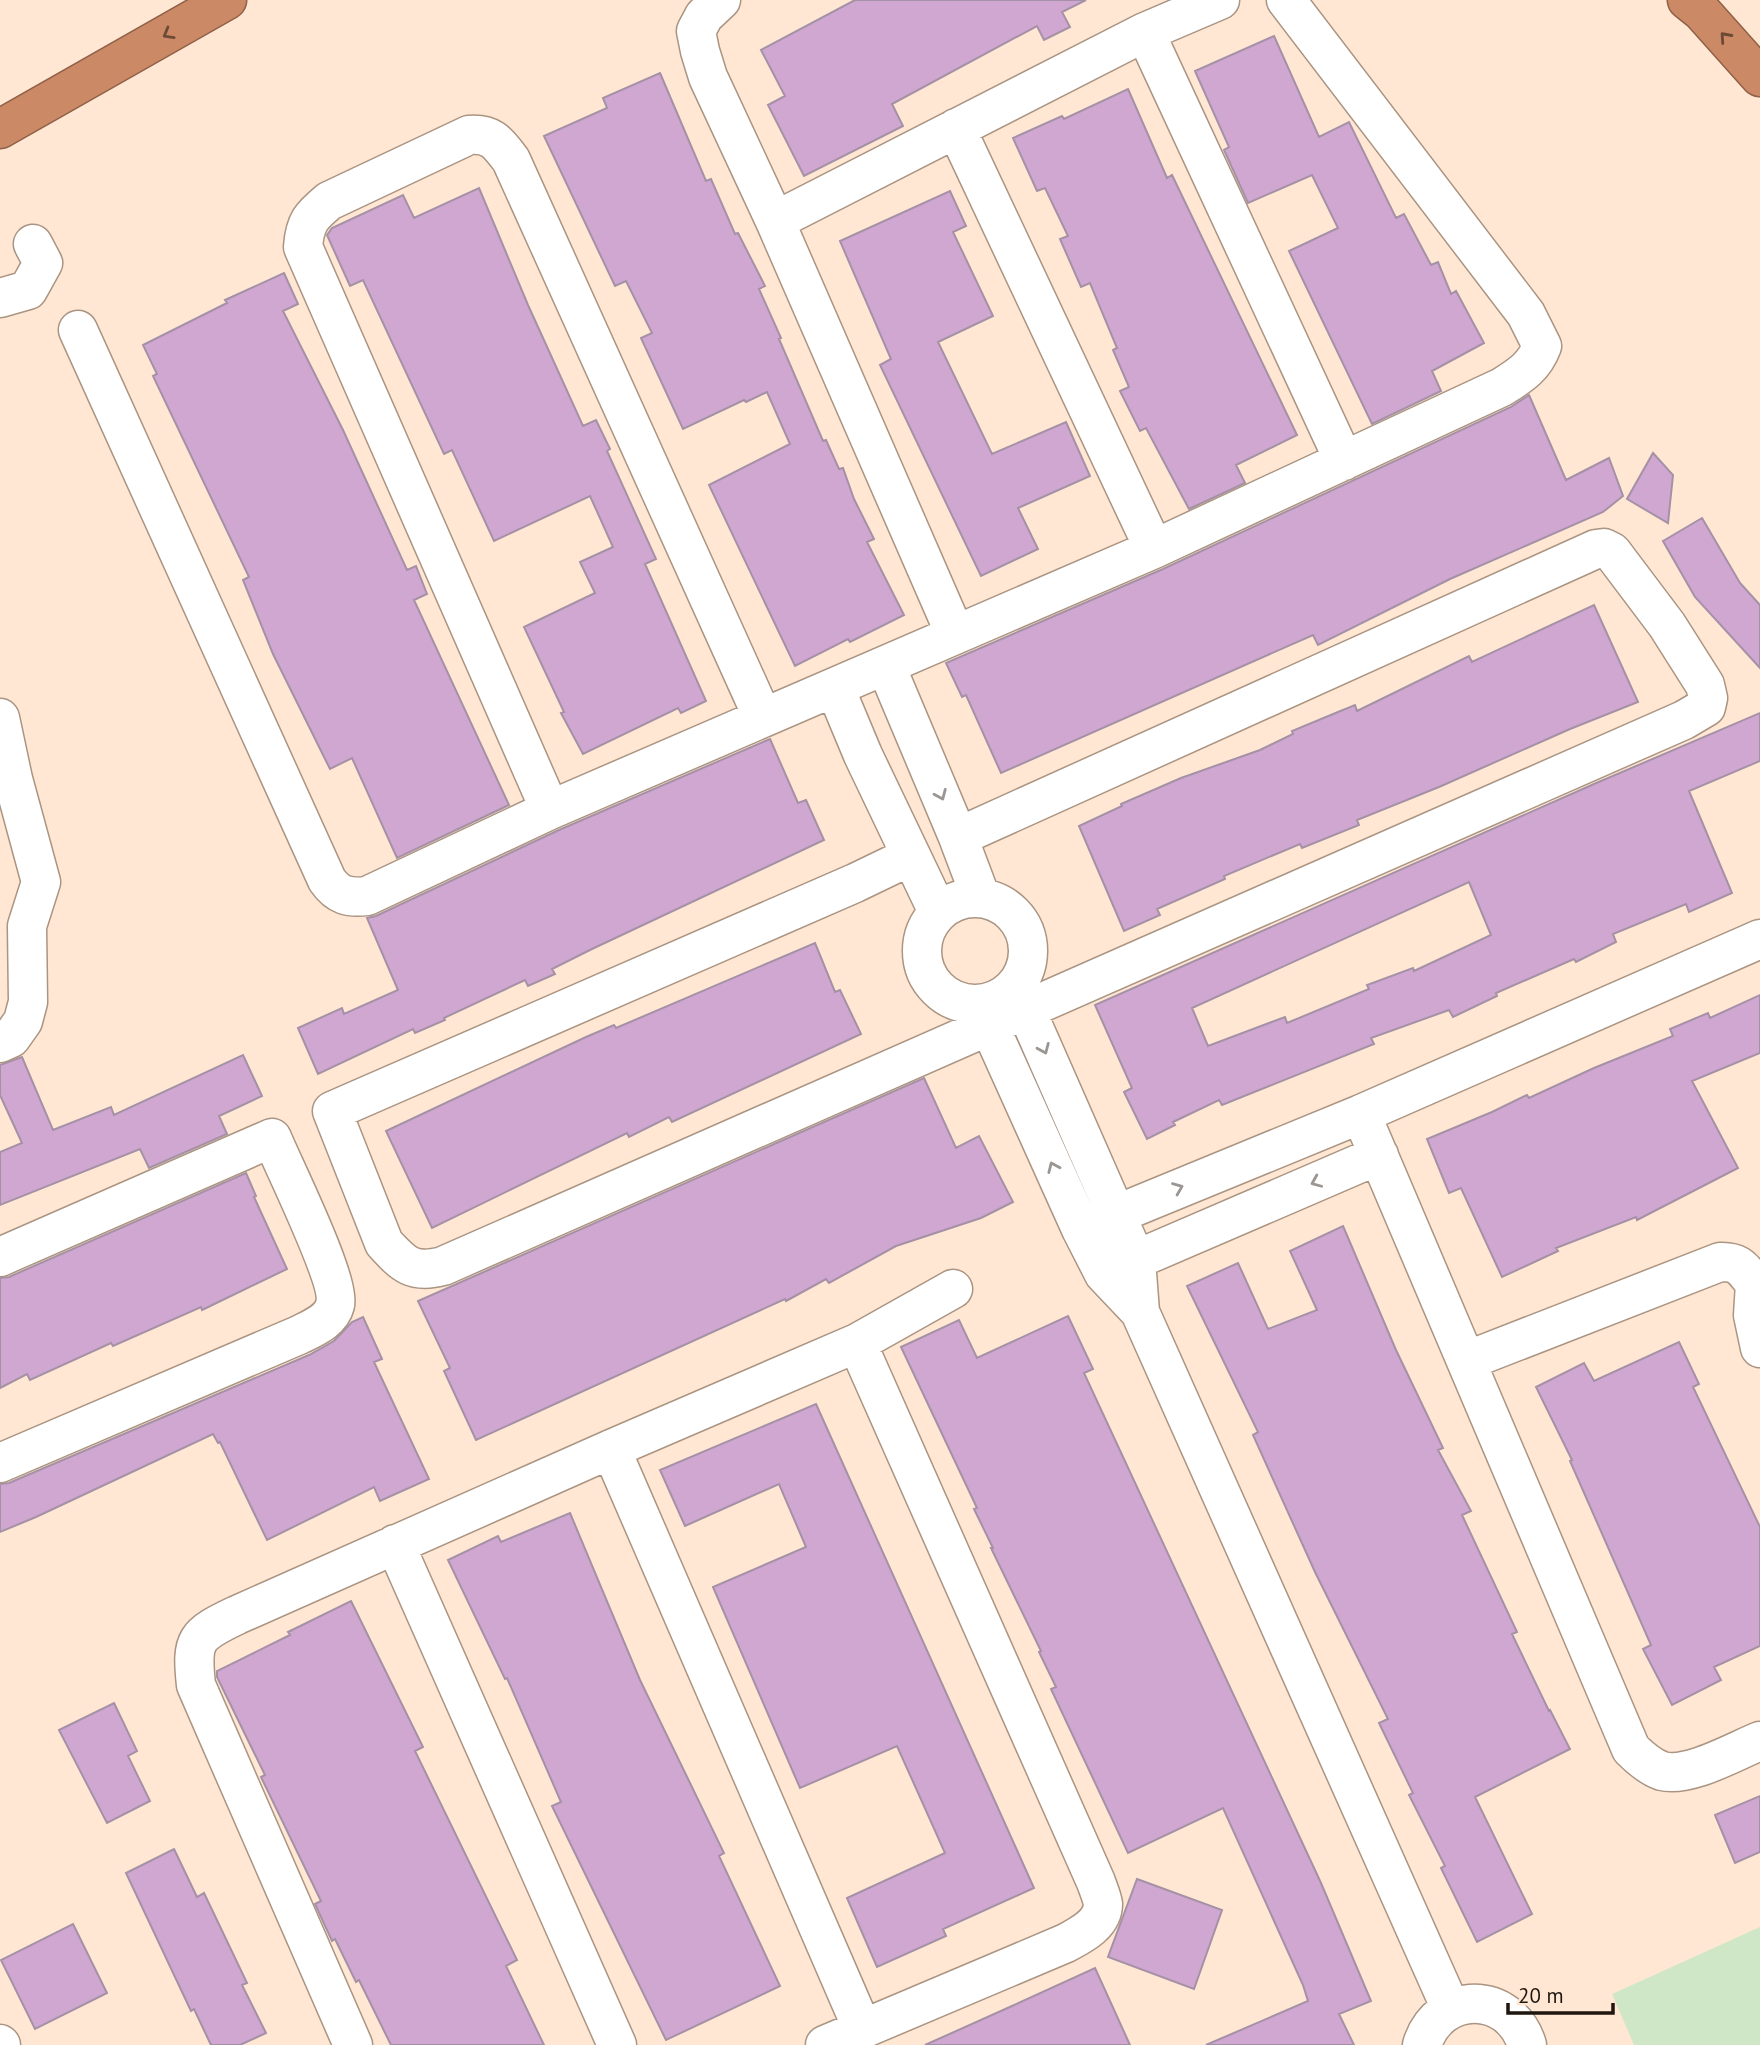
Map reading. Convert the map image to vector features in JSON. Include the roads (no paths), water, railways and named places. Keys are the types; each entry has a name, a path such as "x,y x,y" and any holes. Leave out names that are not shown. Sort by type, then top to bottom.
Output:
{"highway":[{"path":"0,129 227,0"},
{"path":"1688,0 1760,77"}],"street":[{"path":"721,0 704,16 696,31 699,51 708,77 775,221 955,634"},
{"path":"775,221 1145,32 1220,0"},
{"path":"78,330 321,868 335,892 352,898 367,896 550,810 1154,549 1502,387 1523,374 1536,361 1542,346 1526,314 1286,0"},
{"path":"1145,32 1344,461"},
{"path":"956,128 1154,549"},
{"path":"550,810 303,247 304,228 314,213 329,201 469,135 484,134 498,144 511,160 763,718"},
{"path":"0,298 28,290 43,263 33,244"},
{"path":"911,856 855,883 332,1111 384,1243 397,1257 412,1267 426,1270 443,1266 985,1015 1000,999 1021,998 1684,720 1706,707 1709,698 1705,685 1667,625 1622,563 1612,552 1604,548 1595,549 958,837"},
{"path":"886,666 981,898"},
{"path":"835,688 863,755 938,912"},
{"path":"0,718 13,779 41,882 27,926 28,1002 23,1021 11,1038 0,1043"},
{"path":"1098,1221 1021,998 1028,960 1026,932 1008,908 981,898 958,900 938,912 925,934 923,961 933,985 954,1001 985,1015 1098,1221 1451,2009"},
{"path":"1098,1221 1362,1114 1760,939"},
{"path":"1362,1114 1631,1749 1646,1763 1664,1771 1692,1770 1760,1741"},
{"path":"0,1257 272,1138 327,1264 335,1287 336,1303 332,1313 321,1324 299,1335 0,1463"},
{"path":"1120,1267 1379,1155"},
{"path":"1466,1361 1720,1262 1733,1262 1744,1269 1758,1287 1753,1315 1760,1348"},
{"path":"353,2045 196,1685 193,1656 198,1640 215,1626 395,1544 857,1343 953,1289"},
{"path":"824,2045 1066,1943 1084,1933 1099,1919 1103,1903 857,1343"},
{"path":"611,1449 862,2028"},
{"path":"395,1544 617,2045"},
{"path":"1422,2045 1433,2023 1451,2009 1465,2004 1496,2008 1509,2016 1520,2028 1527,2045"}]}
